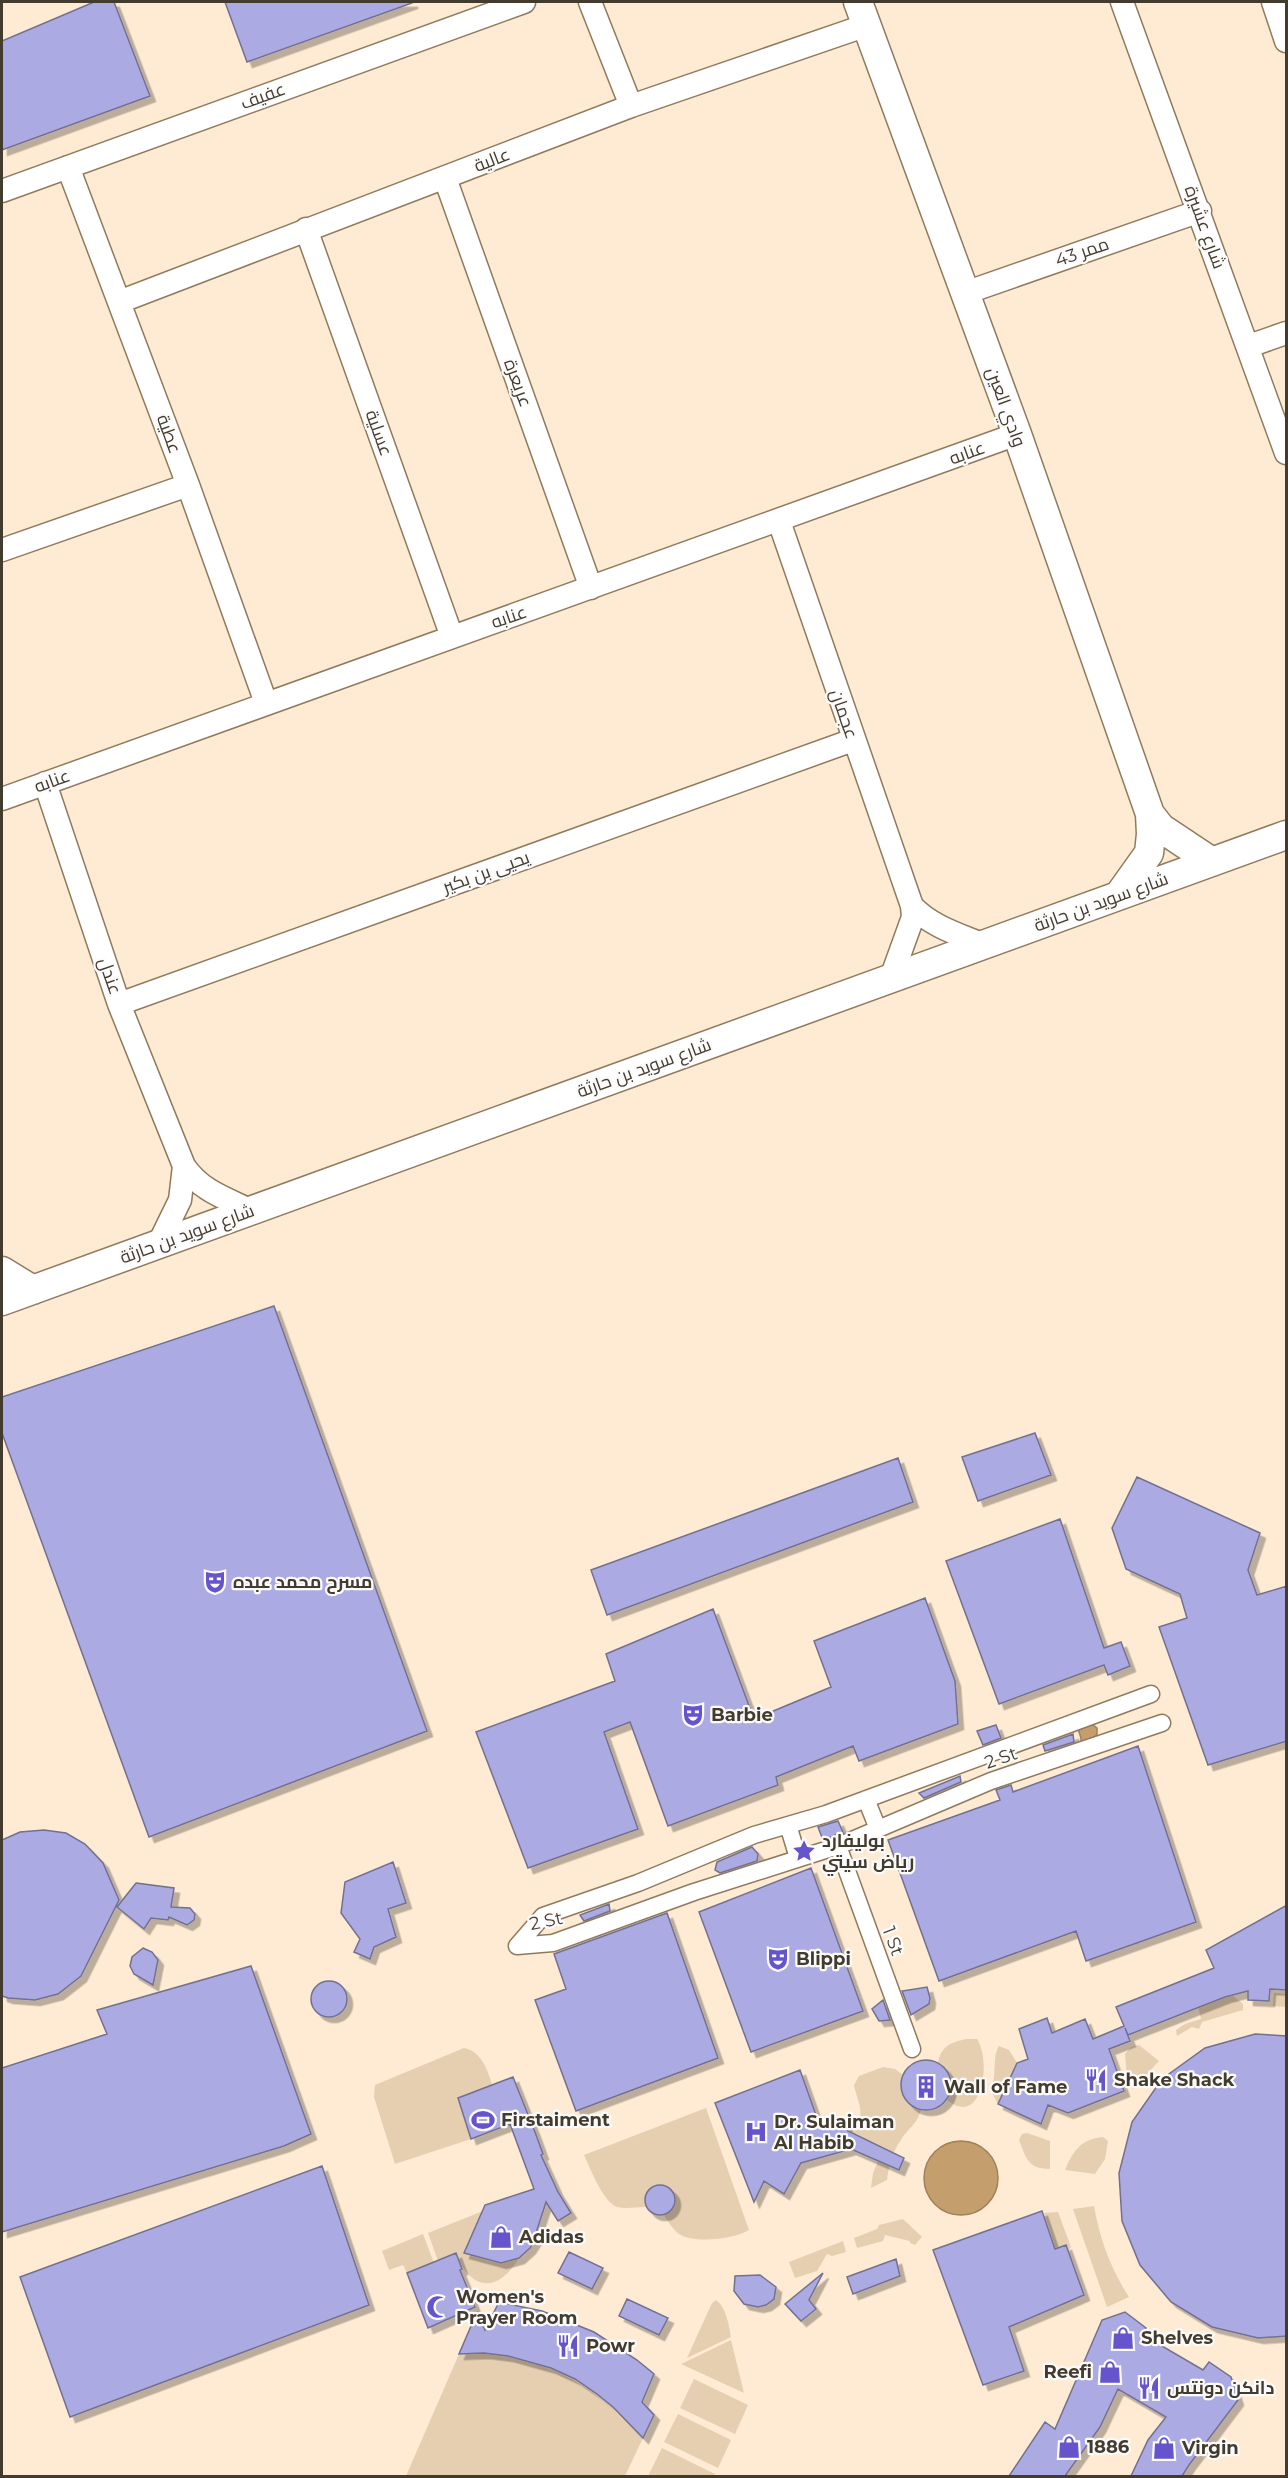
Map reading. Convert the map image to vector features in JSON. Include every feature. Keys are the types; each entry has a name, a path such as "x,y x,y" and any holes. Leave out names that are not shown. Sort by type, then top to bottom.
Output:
{"street":[{"name":"عفيف","path":"2,190 524,2"},
{"path":"590,2 631,106"},
{"name":"شارع عشيرة","path":"1122,2 1287,453"},
{"path":"1273,2 1287,41"},
{"name":"عالية","path":"119,302 631,106 862,13"},
{"name":"وادي العين","path":"862,13 1017,434 1150,814 1149,853 1119,894"},
{"name":"عطية","path":"68,166 188,485 266,703"},
{"name":"عريعرة","path":"445,178 591,588"},
{"name":"ممر 43","path":"965,293 1200,211"},
{"name":"عسلية","path":"306,229 452,637"},
{"path":"1249,346 1287,333"},
{"name":"عنابه","path":"2,799 1017,434"},
{"path":"2,550 188,485"},
{"name":"عجمان","path":"779,521 912,906"},
{"name":"يحيى بن بكير","path":"119,1004 853,740"},
{"name":"عندل","path":"45,783 119,1004 184,1166 194,1181 206,1189 252,1211"},
{"name":"وادي العين","path":"1150,814 1168,833 1212,862"},
{"name":"شارع سويد بن حارثة","path":"2,1301 1119,894 1287,835"},
{"path":"912,906 937,926 982,944"},
{"path":"891,978 913,917 912,906"},
{"name":"عندل","path":"158,1245 180,1200 184,1166"},
{"path":"2,1271 33,1290"},
{"name":"2 St","path":"1151,1694 866,1799 754,1835 655,1877 543,1916 517,1946 553,1942 665,1902 838,1846 1002,1778 1162,1723"},
{"path":"993,1753 1002,1778"},
{"path":"866,1799 878,1829"},
{"path":"788,1825 798,1858"},
{"name":"1 St","path":"838,1846 912,2049"},
{"path":"655,1877 665,1902"}],"shaded area":[{"path":"1091,1723 1097,1728 1097,1735 1081,1745 1078,1729"},
{"path":"1274,1993 1286,1994 1286,2007 1273,2006"},
{"path":"1231,1994 1243,2004 1243,2010 1202,2022 1199,2029 1192,2027 1177,2036 1176,2030 1185,2024 1201,2019 1198,2006"},
{"path":"967,2039 977,2039 984,2062 983,2076 976,2100 968,2106 958,2106 946,2099 950,2084 945,2071 938,2063 944,2049"},
{"path":"1139,2045 1159,2061 1133,2089 1127,2078 1125,2054 1131,2047"},
{"path":"999,2046 1009,2050 1017,2063 998,2104 991,2091"},
{"path":"464,2048 472,2051 483,2062 498,2104 478,2091 458,2098 471,2139 395,2164 374,2097 375,2085"},
{"path":"883,2067 895,2069 903,2075 904,2096 910,2104 921,2109 918,2118 895,2149 887,2180 871,2188 873,2173 884,2148 848,2131 860,2116 854,2085 859,2076"},
{"path":"706,2108 749,2230 725,2238 694,2239 679,2234 664,2215 653,2214 646,2207 620,2208 607,2199 584,2155"},
{"path":"1027,2133 1050,2141 1050,2169 1032,2165 1026,2157 1019,2140 1022,2134"},
{"path":"1103,2137 1108,2141 1105,2159 1095,2174 1065,2170 1071,2157 1083,2143"},
{"path":"961,2141 982,2147 992,2157 998,2178 992,2199 982,2209 961,2215 940,2209 930,2199 924,2178 930,2157 940,2147"},
{"path":"1094,2206 1107,2254 1129,2297 1107,2307 1073,2209"},
{"path":"483,2211 474,2253 496,2262 507,2262 519,2258 502,2277 494,2282 485,2283 469,2275 456,2253 438,2261 428,2233"},
{"path":"1058,2212 1071,2247 1068,2251 1066,2245 1056,2249 1044,2213"},
{"path":"903,2219 922,2237 915,2245 910,2241 885,2235 883,2241 857,2248 854,2238 877,2229 879,2225"},
{"path":"423,2234 434,2263 407,2273 403,2265 389,2270 382,2251"},
{"path":"843,2241 846,2252 832,2256 827,2254 817,2271 795,2278 789,2262"},
{"path":"716,2300 725,2312 731,2337 687,2358 712,2303"},
{"path":"731,2340 744,2393 681,2364"},
{"path":"484,2353 533,2362 553,2370 572,2379 607,2404 643,2438 625,2476 406,2476 459,2354"},
{"path":"694,2379 748,2405 735,2434 680,2408"},
{"path":"678,2414 731,2440 718,2468 664,2442"},
{"path":"662,2448 715,2474 714,2476 648,2476"}],"building":[{"path":"94,2 114,2 150,96 2,150 2,41"},
{"path":"225,2 412,2 412,3 247,62"},
{"name":"مسرح محمد عبده","path":"274,1306 427,1731 149,1837 2,1433 2,1397"},
{"path":"1035,1433 1051,1475 978,1501 962,1457"},
{"path":"898,1458 913,1502 607,1615 591,1570"},
{"path":"1137,1477 1260,1533 1248,1570 1257,1595 1287,1586 1287,1741 1208,1765 1159,1627 1187,1618 1180,1594 1126,1569 1112,1528"},
{"path":"1060,1519 1104,1648 1121,1642 1130,1666 1108,1675 1104,1665 999,1704 946,1561"},
{"path":"925,1598 955,1681 958,1724 859,1761 853,1746 776,1777 778,1785 668,1826 630,1722 604,1732 638,1829 528,1868 476,1732 615,1681 606,1654 713,1609 754,1719 831,1687 814,1641"},
{"path":"996,1725 1001,1738 983,1745 977,1731"},
{"path":"1073,1734 1074,1742 1045,1751 1043,1745"},
{"path":"1138,1746 1196,1922 1086,1961 1076,1931 939,1981 888,1840 1000,1800 996,1790 1011,1785 1013,1792"},
{"path":"960,1776 961,1782 924,1798 919,1793"},
{"path":"838,1821 843,1832 823,1840 818,1827"},
{"path":"44,1830 66,1833 85,1844 103,1863 119,1900 81,1976 58,1994 35,2000 8,1998 2,1996 2,1840 20,1832"},
{"path":"752,1847 758,1854 757,1861 720,1873 715,1870 717,1862"},
{"path":"393,1862 406,1903 388,1909 396,1937 374,1947 370,1959 354,1952 360,1939 341,1913 345,1882"},
{"path":"811,1868 863,2011 751,2052 699,1912"},
{"path":"136,1883 174,1888 171,1907 190,1908 195,1914 194,1920 187,1925 169,1917 168,1920 151,1918 144,1929 117,1907"},
{"path":"609,1904 610,1911 584,1921 580,1915"},
{"path":"1287,1905 1287,1990 1270,1989 1269,2001 1248,2000 1248,1991 1225,1997 1128,2035 1125,2028 1130,2041 1109,2049 1124,2091 1068,2113 1048,2105 1041,2124 998,2104 1017,2063 1028,2059 1019,2029 1047,2018 1052,2033 1085,2019 1093,2039 1124,2026 1116,2007 1214,1968 1206,1950"},
{"path":"667,1913 718,2058 576,2111 535,2000 566,1989 554,1954"},
{"path":"143,1948 152,1952 158,1960 153,1985 134,1974 130,1966 132,1957"},
{"path":"251,1966 311,2134 284,2146 2,2232 2,2068 107,2034 97,2010"},
{"path":"329,1981 342,1986 347,1999 342,2012 329,2017 316,2012 311,1999 316,1986"},
{"path":"927,1987 929,2004 911,2015 902,1991"},
{"path":"883,2000 890,2020 879,2021 872,2009"},
{"path":"1255,2034 1287,2036 1287,2336 1258,2338 1212,2327 1171,2302 1140,2265 1122,2221 1119,2173 1132,2122 1162,2079 1205,2048"},
{"name":"Wall of Fame","path":"926,2060 940,2064 947,2071 951,2085 947,2099 940,2106 926,2110 912,2106 905,2099 901,2085 905,2071 912,2064"},
{"path":"800,2070 821,2129 844,2120 848,2131 904,2158 899,2170 851,2149 801,2163 784,2194 764,2181 754,2202 715,2103"},
{"path":"513,2077 543,2154 541,2155 558,2192 571,2213 558,2221 546,2202 536,2233 533,2235 537,2237 530,2248 519,2258 501,2263 464,2253 485,2205 534,2189 510,2124 471,2139 458,2098"},
{"path":"322,2166 369,2305 70,2417 20,2277"},
{"path":"660,2185 671,2189 675,2200 671,2211 660,2215 649,2211 645,2200 649,2189"},
{"path":"1042,2211 1055,2249 1066,2245 1084,2295 1009,2327 1024,2371 983,2385 933,2250"},
{"path":"569,2252 603,2268 592,2289 558,2273"},
{"path":"456,2253 462,2269 460,2270 475,2307 428,2328 407,2273"},
{"path":"896,2259 900,2276 853,2294 847,2277"},
{"path":"823,2273 809,2300 816,2309 801,2321 785,2304"},
{"path":"760,2275 776,2287 774,2299 758,2307 744,2304 734,2291 735,2276"},
{"path":"627,2299 668,2318 659,2335 619,2316"},
{"path":"499,2302 542,2311 594,2332 654,2374 642,2402 654,2415 643,2438 597,2394 575,2379 551,2368 508,2356 484,2353 459,2354 477,2312 485,2330"},
{"path":"1125,2312 1146,2328 1143,2335 1203,2370 1209,2362 1231,2377 1238,2400 1182,2476 1131,2476 1148,2440 1166,2417 1118,2389 1100,2427 1065,2476 1009,2476 1045,2422 1055,2429 1102,2320"}],"place":[{"name":"مسرح محمد عبده","path":"215,1582"},
{"name":"Barbie","path":"693,1715"},
{"name":"بوليفارد رياض سيتي","path":"804,1851"},
{"name":"Blippi","path":"778,1959"},
{"name":"Shake Shack","path":"1096,2080"},
{"name":"Wall of Fame","path":"926,2087"},
{"name":"Firstaiment","path":"483,2120"},
{"name":"Dr. Sulaiman Al Habib","path":"756,2132"},
{"name":"Adidas","path":"501,2237"},
{"name":"Women's Prayer Room","path":"438,2307"},
{"name":"Shelves","path":"1123,2338"},
{"name":"Powr","path":"568,2346"},
{"name":"Reefi","path":"1110,2372"},
{"name":"دانكن دونتس","path":"1149,2388"},
{"name":"1886","path":"1069,2447"},
{"name":"Virgin","path":"1164,2448"}]}
